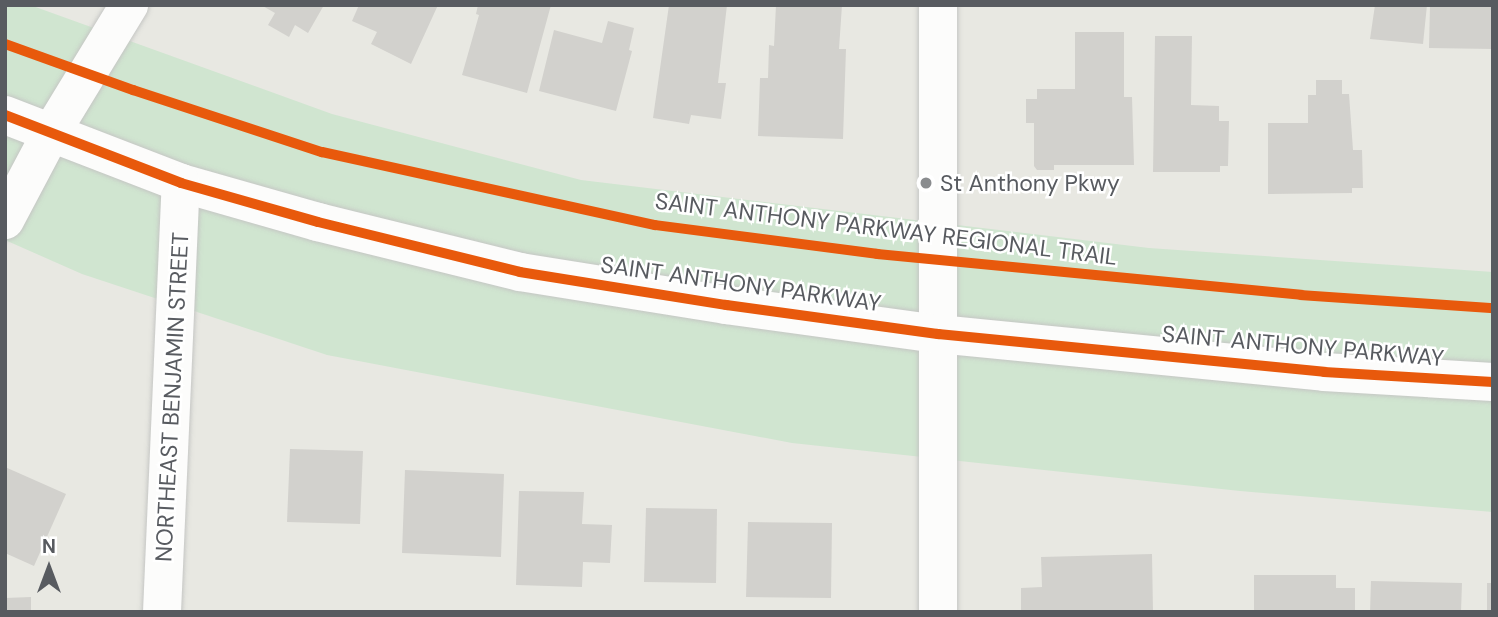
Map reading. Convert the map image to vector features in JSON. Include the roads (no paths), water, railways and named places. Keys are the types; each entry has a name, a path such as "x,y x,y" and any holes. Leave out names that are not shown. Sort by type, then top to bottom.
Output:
{"street":[{"path":"5,220 51,133 129,5"},
{"path":"937,5 937,612"},
{"name":"SAINT ANTHONY PARKWAY","path":"5,115 181,183 318,222 520,272 726,305 937,334 1324,372 1493,382"},
{"name":"NORTHEAST BENJAMIN STREET","path":"162,612 181,183"}],"place":[{"name":"St Anthony Pkwy","path":"926,183"}]}
